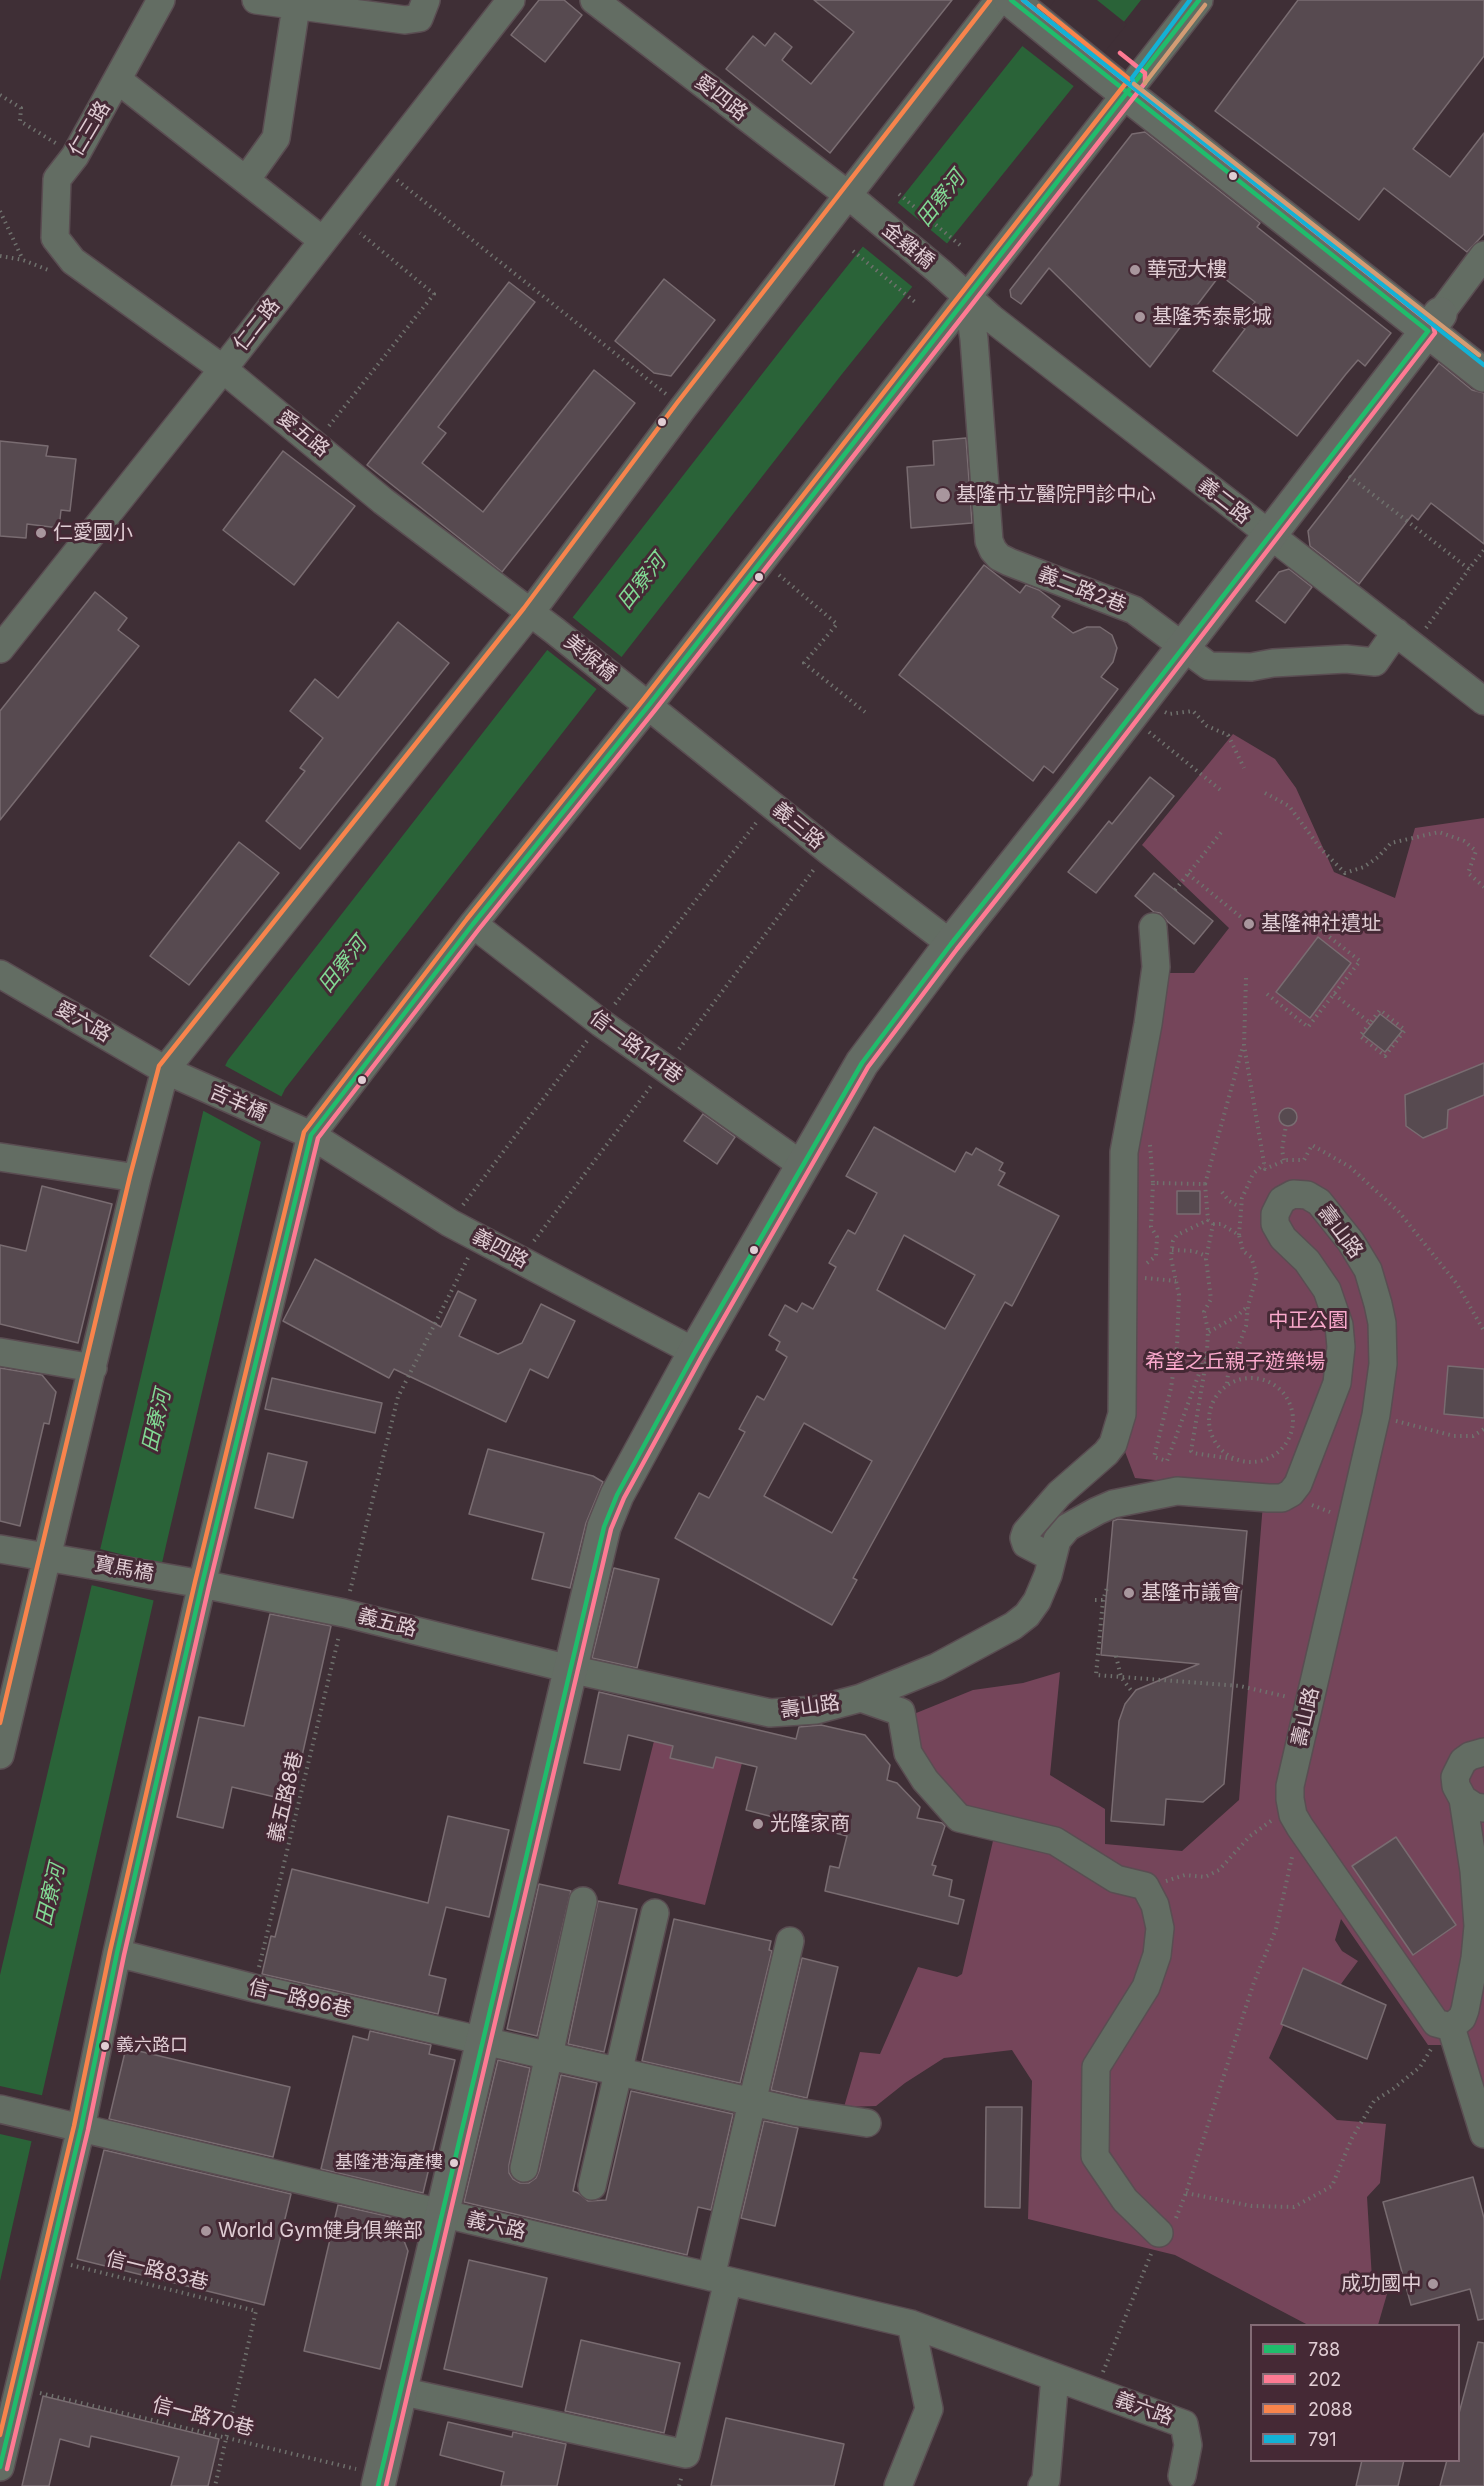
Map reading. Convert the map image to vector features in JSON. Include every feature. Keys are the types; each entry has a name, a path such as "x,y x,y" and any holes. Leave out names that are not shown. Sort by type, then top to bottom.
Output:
{"main road":[{"path":"1011,0 1133,86 1434,322 1484,375"},
{"path":"1044,0 1133,86"},
{"path":"1434,322 1484,349"},
{"path":"379,2480 570,1669 608,1516 616,1495 695,1352 862,1063 951,944 1434,322"}],"street":[{"name":"仁三路","path":"73,261 56,238 57,179 75,156 161,0"},
{"path":"256,0 297,2 405,20 419,18 426,0"},
{"name":"仁二路","path":"0,649 223,369 511,0"},
{"name":"愛四路","path":"594,0 848,195"},
{"path":"0,1755 137,1178 165,1070 530,613 683,408 999,0"},
{"path":"0,2467 81,2128 117,1953 202,1584 311,1135 473,924 649,705 1199,0"},
{"path":"246,180 276,138 297,2"},
{"path":"118,80 322,240"},
{"name":"金雞橋","path":"848,195 968,297"},
{"path":"1434,322 1484,255"},
{"name":"愛五路","path":"73,261 223,369 383,501 530,613"},
{"name":"義二路","path":"968,297 991,318 1268,536 1484,701"},
{"name":"義二路2巷","path":"968,297 974,339 989,542 993,550 1009,562 1134,610 1209,666 1251,667 1273,663 1346,660 1375,662 1404,639"},
{"name":"美猴橋","path":"530,613 649,705"},
{"name":"義三路","path":"649,705 829,851 951,944"},
{"name":"信一路141巷","path":"473,924 610,1029 803,1166"},
{"path":"1052,1557 1026,1544 1024,1539 1026,1532 1059,1494 1106,1453 1113,1444 1119,1428 1122,1396 1124,1152 1153,990 1155,967 1153,927"},
{"name":"愛六路","path":"0,974 165,1070"},
{"name":"吉羊橋","path":"165,1070 311,1135"},
{"name":"義四路","path":"311,1135 450,1223 695,1352"},
{"path":"0,1157 137,1178"},
{"name":"壽山路","path":"570,1669 770,1713 816,1710 861,1698 937,1667 1013,1626 1027,1615 1037,1601 1048,1575 1057,1540 1068,1527 1096,1511 1113,1504 1177,1491 1268,1498 1282,1498 1291,1493 1298,1484 1337,1383 1341,1347 1339,1325 1327,1290 1307,1261 1283,1238 1275,1224 1275,1214 1279,1204 1293,1194 1307,1195 1318,1202 1351,1242 1368,1270 1378,1304 1383,1364 1376,1415 1290,1786 1296,1821 1436,2023 1448,2027"},
{"path":"0,1352 93,1368"},
{"name":"寶馬橋","path":"0,1549 47,1555 202,1584"},
{"name":"義五路","path":"202,1584 344,1613 570,1669"},
{"path":"861,1698 901,1712 908,1752 925,1780 959,1818 1054,1841 1116,1879 1146,1886 1155,1905 1160,1928 1157,1954 1146,1987 1096,2067 1095,2156 1125,2200 1159,2233"},
{"path":"1483,1751 1470,1756 1458,1768 1456,1786 1473,1803 1474,1872 1478,1926 1475,1958 1465,2010 1462,2019 1448,2027 1484,2134"},
{"path":"524,2168 547,2055 583,1901"},
{"path":"592,2186 655,1913"},
{"path":"400,2391 686,2454 752,2101 790,1941"},
{"name":"信一路96巷","path":"117,1953 484,2042 797,2112 867,2123"},
{"name":"義六路","path":"0,2109 911,2324 1184,2424 1188,2445 1182,2476"},
{"path":"898,2486 929,2409 911,2324"},
{"path":"1042,2486 1046,2480 1055,2377"}],"path":[{"path":"0,95 21,108 20,121 75,156"},
{"path":"380,167 683,408"},
{"path":"899,194 961,246"},
{"path":"0,210 23,260 0,256"},
{"path":"315,443 434,294 341,217"},
{"path":"853,251 915,302"},
{"path":"1327,459 1469,569"},
{"path":"1404,639 1484,550"},
{"path":"1479,557 1484,561"},
{"path":"762,561 837,624 804,663 865,712"},
{"path":"1166,706 1167,714 1193,711 1207,726 1228,735 1244,768"},
{"path":"1130,716 1223,792"},
{"path":"1265,793 1290,806 1321,849 1345,873 1364,867 1378,857 1391,843 1439,832 1464,841 1476,851 1468,873 1484,887"},
{"path":"1175,890 1223,830"},
{"path":"1188,874 1247,922"},
{"path":"1267,994 1308,1027 1334,994 1360,960 1318,928"},
{"path":"1246,978 1244,1045 1265,1169 1284,1160 1304,1160 1312,1144 1350,1167 1399,1212 1457,1284 1484,1331"},
{"path":"1334,994 1370,1023"},
{"path":"1380,1010 1405,1030 1385,1056 1360,1036 1370,1023 1380,1010"},
{"path":"1239,1235 1221,1224 1213,1224 1208,1220 1205,1184 1244,1045"},
{"path":"1129,1122 1152,1146 1153,1183 1150,1227 1157,1237 1156,1256 1146,1264 1144,1277 1176,1281"},
{"path":"1284,1160 1282,1150 1286,1125"},
{"path":"1227,1385 1228,1374 1246,1326 1248,1306 1257,1275 1251,1257 1243,1251 1239,1235 1240,1207 1248,1182 1264,1164"},
{"path":"1153,1183 1205,1184"},
{"path":"1222,1192 1229,1202 1240,1207"},
{"path":"1207,1352 1167,1461 1154,1457 1175,1367 1179,1295 1172,1250 1173,1241 1177,1235 1208,1220"},
{"path":"1213,1224 1206,1256 1210,1299 1204,1312 1209,1332 1191,1451 1193,1454 1245,1461 1259,1462 1273,1457 1284,1448 1292,1434 1294,1420 1292,1406 1285,1393 1274,1383 1260,1377 1247,1377 1227,1385 1214,1399 1209,1412 1209,1426 1221,1450 1232,1458 1245,1461"},
{"name":"義五路8巷","path":"254,1988 398,1397 478,1238"},
{"path":"1172,1250 1194,1251 1206,1256"},
{"path":"1209,1332 1237,1316 1248,1306"},
{"path":"1376,1415 1454,1436 1473,1436 1484,1429"},
{"path":"1244,1467 1245,1461"},
{"path":"1291,1493 1339,1516"},
{"path":"1107,1587 1102,1600 1096,1675 1240,1686 1309,1701"},
{"path":"1095,1599 1102,1600"},
{"path":"1116,1656 1121,1677 1133,1693"},
{"path":"1095,2392 1159,2233 1169,2234 1186,2193 1254,1982 1276,1929 1296,1821 1280,1811 1275,1818 1250,1836 1219,1870 1205,1877 1185,1875 1146,1886"},
{"path":"1186,2193 1252,2206 1294,2207 1332,2186 1352,2138 1374,2101 1393,2090 1419,2067 1448,2027"},
{"name":"信一路83巷","path":"50,2260 256,2311 226,2438"},
{"name":"信一路70巷","path":"19,2388 226,2438 379,2480"},
{"path":"215,2486 226,2438"}],"green space":[{"name":"中正公園","path":"1233,734 1275,759 1296,788 1334,872 1395,898 1415,828 1484,818 1484,2102 1466,2045 1428,2045 1341,1919 1335,1940 1342,1951 1358,1961 1341,1984 1300,1988 1269,2058 1337,2120 1386,2124 1380,2183 1367,2197 1372,2279 1387,2294 1378,2324 1306,2324 1175,2255 1028,2219 1032,2081 1012,2050 944,2058 905,2083 876,2106 844,2107 860,2052 880,2054 918,1967 957,1977 962,1974 996,1828 942,1806 894,1722 973,1690 1023,1683 1060,1672 1050,1775 1105,1809 1105,1844 1182,1851 1239,1800 1264,1491 1135,1478 1124,1449 1132,1153 1166,973 1194,973 1229,928 1142,845"},
{"path":"654,1741 742,1763 705,1905 618,1884"}],"water":[{"name":"田寮河","path":"1059,0 1141,0 842,374 285,1089 262,1137 167,1541 0,2281 0,1975 204,1108 228,1060 794,333"}],"pier":[{"path":"1055,0 1097,0 1127,24 1076,88 1021,45"},
{"path":"897,202 950,246 915,289 861,245"},
{"path":"571,616 624,659 599,691 546,649"},
{"path":"222,1064 284,1098 263,1143 200,1109"},
{"path":"96,1548 164,1565 156,1601 87,1584"},
{"path":"0,2086 45,2096 35,2142 0,2134"}],"building":[{"path":"539,0 564,0 582,15 545,62 511,35"},
{"path":"814,0 952,0 830,153 726,69 753,36 765,46 775,33 792,47 782,60 811,84 854,32"},
{"path":"1298,0 1484,0 1484,56 1413,149 1450,177 1484,133 1484,234 1467,252 1384,188 1359,220 1215,111"},
{"path":"1145,132 1260,223 1257,227 1391,333 1365,366 1358,360 1297,436 1213,371 1245,329 1238,324 1255,302 1220,275 1150,367 1049,268 1021,304 1011,297 1010,290 1132,134"},
{"path":"664,279 715,320 671,376 654,373 615,341"},
{"path":"509,282 535,302 438,427 446,433 422,463 483,512 594,370 635,403 502,572 367,465"},
{"path":"1439,363 1472,390 1484,393 1484,544 1431,503 1418,520 1412,515 1359,584 1310,546 1308,531"},
{"name":"基隆市立醫院門診中心","path":"966,438 972,523 911,528 907,467 934,465 933,441"},
{"path":"0,441 48,446 46,456 76,459 70,511 61,510 59,528 27,524 26,538 0,536"},
{"path":"283,451 355,506 294,585 223,530"},
{"path":"984,565 1020,593 1026,585 1039,590 1060,606 1052,617 1073,633 1087,627 1100,627 1112,635 1117,648 1113,662 1101,677 1118,689 1053,773 1044,766 1033,781 899,675"},
{"path":"1289,569 1312,587 1285,623 1256,601 1279,572"},
{"path":"95,592 127,618 118,630 139,646 0,820 0,711"},
{"path":"398,622 449,663 300,849 266,821 305,771 300,768 323,738 290,711 315,679 338,698"},
{"path":"1150,777 1174,796 1096,893 1068,872 1109,821 1112,824"},
{"path":"239,842 279,873 189,985 150,956"},
{"path":"1154,873 1213,921 1194,944 1160,913 1154,912 1135,896"},
{"path":"1318,937 1351,963 1310,1018 1276,992"},
{"path":"1380,1014 1402,1031 1385,1052 1363,1035"},
{"path":"1484,1063 1484,1095 1448,1110 1447,1128 1423,1138 1406,1126 1405,1095"},
{"path":"1288,1108 1294,1111 1297,1117 1294,1123 1288,1126 1282,1123 1279,1117 1282,1111"},
{"path":"703,1114 735,1137 717,1164 684,1141"},
{"path":"874,1127 955,1172 966,1152 972,1155 976,1148 1003,1163 999,1170 1005,1173 998,1185 1059,1216 1012,1306 1005,1302 853,1578 857,1580 832,1625 675,1538 699,1493 709,1498 745,1432 739,1429 757,1396 764,1400 787,1357 776,1350 780,1342 769,1335 785,1305 797,1312 802,1303 813,1309 836,1267 829,1263 848,1230 855,1234 877,1193 846,1176","holes":["904,1235 975,1275 945,1329 877,1290","804,1423 872,1461 832,1533 764,1496"]},
{"path":"42,1186 112,1204 78,1343 0,1324 0,1245 26,1251"},
{"path":"1177,1191 1200,1191 1200,1214 1177,1214"},
{"path":"315,1259 441,1327 458,1291 476,1300 459,1336 498,1354 522,1343 541,1304 575,1321 548,1378 530,1369 506,1422 394,1369 389,1378 283,1321"},
{"path":"1448,1366 1484,1369 1484,1418 1444,1414"},
{"path":"0,1368 42,1375 56,1392 49,1424 44,1423 20,1526 0,1521"},
{"path":"272,1378 382,1403 375,1433 265,1409"},
{"path":"488,1449 593,1476 603,1482 586,1523 570,1588 532,1579 544,1533 469,1514"},
{"path":"268,1453 307,1462 293,1518 255,1508"},
{"path":"1118,1519 1247,1531 1224,1784 1203,1802 1166,1799 1164,1825 1111,1821 1119,1721 1125,1704 1136,1690 1199,1664 1101,1655 1113,1521"},
{"path":"614,1568 659,1579 637,1668 592,1658"},
{"path":"270,1614 331,1626 292,1801 232,1787 223,1828 177,1817 199,1717 244,1726"},
{"path":"599,1692 796,1739 799,1727 821,1725 865,1735 890,1765 887,1780 897,1783 920,1807 917,1818 942,1823 945,1826 932,1865 936,1866 933,1875 952,1880 949,1896 964,1900 958,1924 825,1891 830,1866 839,1868 847,1836 746,1810 757,1767 716,1757 713,1768 670,1758 673,1746 628,1735 620,1770 584,1763"},
{"path":"448,1816 509,1830 489,1917 446,1907 429,1975 446,1979 438,2014 262,1974 271,1936 275,1937 292,1869 428,1903"},
{"path":"1396,1837 1456,1925 1413,1955 1352,1866"},
{"path":"539,1884 571,1891 537,2036 507,2029"},
{"path":"598,1901 637,1909 604,2052 568,2044"},
{"path":"674,1919 771,1941 769,1950 772,1951 740,2083 642,2061"},
{"path":"802,1958 838,1967 807,2098 771,2090"},
{"path":"1303,1968 1386,2005 1367,2059 1281,2024"},
{"name":"基隆港海產樓","path":"370,2031 431,2045 429,2054 455,2060 423,2193 321,2169 353,2036 368,2040"},
{"path":"126,2048 290,2087 273,2157 109,2119"},
{"path":"498,2060 530,2068 509,2165 509,2173 520,2183 529,2183 536,2178 539,2171 561,2075 597,2083 573,2191 588,2201 606,2200 631,2091 733,2114 711,2210 698,2207 687,2255 464,2202"},
{"path":"986,2107 1022,2107 1020,2208 985,2207"},
{"path":"764,2121 798,2128 775,2226 741,2218"},
{"path":"104,2150 291,2194 264,2305 77,2259"},
{"path":"1473,2177 1484,2218 1484,2319 1478,2320 1470,2289 1411,2305 1383,2202"},
{"path":"338,2205 395,2218 408,2251 380,2369 304,2351"},
{"path":"469,2260 547,2278 522,2387 444,2369"},
{"path":"581,2340 680,2363 664,2433 565,2411"},
{"path":"1478,2342 1484,2343 1484,2486 1440,2486 1446,2462 1460,2462 1460,2410"},
{"path":"43,2396 219,2439 208,2486 171,2486 179,2457 91,2436 89,2447 60,2439 49,2486 22,2486"},
{"path":"726,2418 844,2444 834,2486 711,2486"},
{"path":"448,2422 512,2437 513,2432 566,2444 557,2486 501,2486 504,2472 440,2455"},
{"path":"1362,2462 1404,2462 1398,2486 1356,2486"}],"transit line":[{"name":"2088","path":"0,1723 130,1176 159,1066 524,608 677,403 990,0"},
{"name":"788","path":"1011,0 1428,331"},
{"name":"202","path":"386,2486 611,1529 624,1498 702,1356 868,1067 1435,333 1433,325 1023,0"},
{"name":"791","path":"1023,0 1484,365"},
{"name":"791","path":"1190,0 1132,78 1134,84 1192,129"},
{"name":"788","path":"0,2467 81,2128 117,1953 202,1584 311,1135 473,924 649,705 1199,0"},
{"path":"1145,83 1205,5"},
{"name":"2088","path":"0,2435 74,2126 110,1951 195,1582 304,1132 467,919 643,700 1129,79 1039,6"},
{"name":"202","path":"7,2469 88,2130 124,1955 209,1586 318,1138 479,929 655,710 1145,83 1145,73 1120,53"},
{"path":"1134,84 1479,355"},
{"name":"788","path":"378,2486 604,1527 617,1495 695,1352 862,1063 951,944 1428,331"}],"place":[{"name":"華冠大樓","path":"1135,270"},
{"name":"基隆秀泰影城","path":"1140,317"},
{"name":"基隆市立醫院門診中心","path":"943,495"},
{"name":"仁愛國小","path":"41,533"},
{"name":"基隆神社遺址","path":"1249,924"},
{"name":"基隆市議會","path":"1129,1593"},
{"name":"光隆家商","path":"758,1824"},
{"name":"義六路口","path":"105,2046"},
{"name":"基隆港海產樓","path":"454,2163"},
{"name":"World Gym健身俱樂部","path":"206,2231"},
{"name":"成功國中","path":"1433,2284"}],"park label":[{"name":"希望之丘親子遊樂場","path":"1235,1362"}]}
